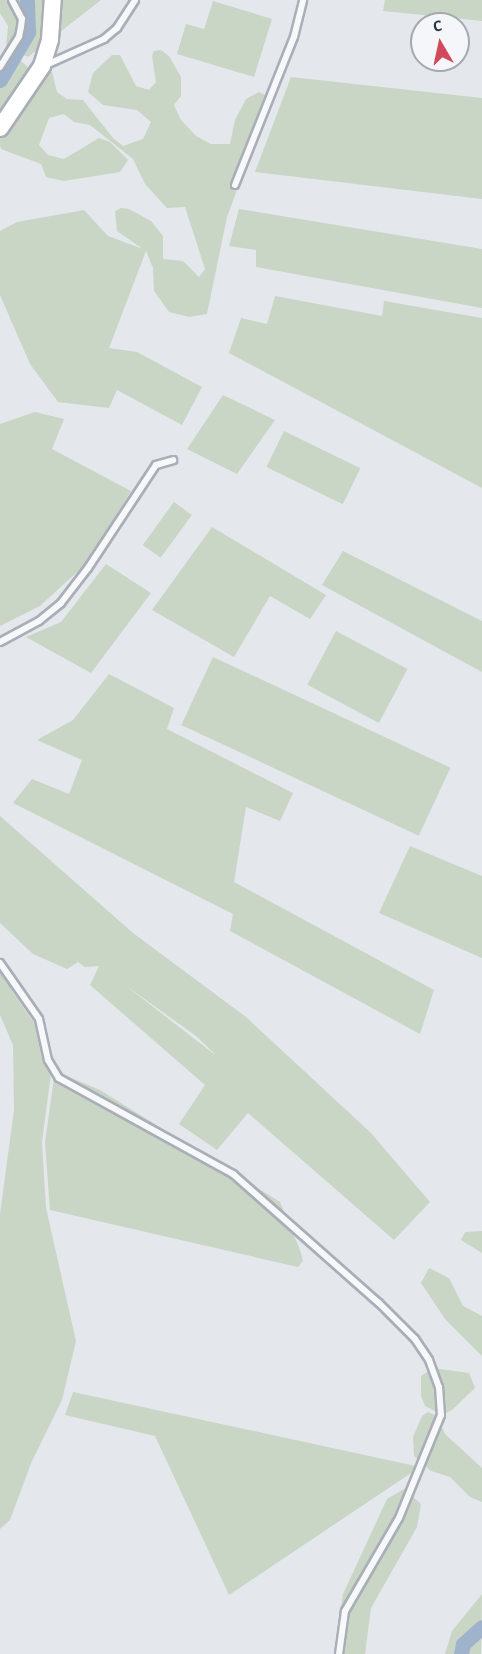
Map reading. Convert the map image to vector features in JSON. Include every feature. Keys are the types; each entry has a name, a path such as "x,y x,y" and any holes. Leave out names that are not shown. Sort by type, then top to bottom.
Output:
{"street":[{"path":"0,128 42,66 50,39 53,0"}],"lane":[{"path":"0,67 19,37 21,27 22,19 12,0"},
{"path":"42,66 104,39 117,28 135,0"},
{"path":"235,185 290,47 303,0"},
{"path":"0,642 39,621 61,603 88,568 156,465 173,460"},
{"path":"0,963 39,1019 48,1060 59,1078 233,1174 379,1303 415,1339 429,1360 439,1387 441,1415 399,1518 345,1611 339,1654"}],"green space":[{"path":"0,0 101,0 28,57 6,47 8,26 0,13"},
{"path":"385,0 482,0 482,21 470,20 470,12 410,14 383,11"},
{"path":"213,1 272,19 254,77 177,54 186,24 204,29"},
{"path":"161,50 169,56 181,77 181,96 174,105 181,120 196,136 211,144 230,144 235,120 246,99 259,92 271,98 227,217 207,314 189,317 169,312 154,291 153,268 146,251 109,348 137,352 202,387 182,425 117,390 109,408 58,402 30,364 0,295 0,231 17,222 84,210 108,236 143,249 117,231 115,211 121,208 129,209 151,221 163,236 163,259 183,261 199,277 205,269 185,207 167,208 145,184 133,159 90,125 74,122 64,114 49,118 39,145 48,155 64,159 99,138 110,142 128,160 120,172 64,181 46,177 41,164 1,149 0,145 0,136 41,70 52,72 57,92 67,99 83,100 113,138 123,146 143,139 151,122 137,110 103,105 88,92 93,73 112,55 120,55 136,86 149,90 156,82 152,56 154,51"},
{"path":"0,56 21,61 32,71 0,116"},
{"path":"291,77 482,98 482,199 255,172"},
{"path":"239,209 482,249 482,308 256,267 256,250 229,246"},
{"path":"275,296 382,316 384,301 482,318 482,488 229,353 241,318 267,324"},
{"path":"223,395 275,420 237,474 187,449"},
{"path":"35,412 64,419 52,449 131,491 88,562 40,606 0,626 0,424"},
{"path":"284,431 360,468 343,504 266,467"},
{"path":"174,502 192,515 161,558 143,545"},
{"path":"212,527 326,595 310,619 270,596 234,657 152,610"},
{"path":"343,551 482,621 482,672 322,585"},
{"path":"106,564 151,593 91,673 26,637 61,622"},
{"path":"336,631 408,669 379,723 307,685"},
{"path":"213,657 450,768 419,836 181,725"},
{"path":"109,674 174,708 167,729 293,793 280,821 246,807 234,882 434,990 420,1034 230,931 233,914 13,803 32,779 69,794 82,760 37,740 73,720"},
{"path":"0,816 133,933 246,1017 371,1133 430,1202 394,1240 248,1113 217,1150 179,1124 205,1085 90,985 99,966 85,967 78,962 67,969 33,954 0,923","holes":["125,985 196,1036 215,1054"]},
{"path":"410,846 482,876 482,958 379,913"},
{"path":"0,966 12,991 38,1029 52,1066 42,1142 46,1208 76,1341 62,1400 32,1461 10,1520 0,1529 0,1214 14,1110 13,1045 0,1015"},
{"path":"55,1071 100,1090 280,1202 303,1261 298,1267 50,1210 45,1142"},
{"path":"482,1231 482,1253 461,1240 465,1232"},
{"path":"429,1268 449,1278 463,1306 482,1316 482,1356 445,1319 421,1283"},
{"path":"433,1368 469,1373 475,1388 452,1410 442,1415 425,1406 421,1396 421,1376"},
{"path":"73,1392 420,1467 229,1595 155,1436 65,1415"},
{"path":"428,1412 437,1416 445,1434 482,1468 482,1502 470,1497 450,1477 431,1471 414,1456 413,1437 422,1416"},
{"path":"404,1489 421,1504 417,1527 371,1608 365,1654 334,1654 343,1594 387,1499"},
{"path":"482,1594 481,1654 445,1654 452,1631"}],"waterway":[{"path":"0,80 28,32 27,0"},
{"path":"461,1654 463,1644 482,1627"}]}
